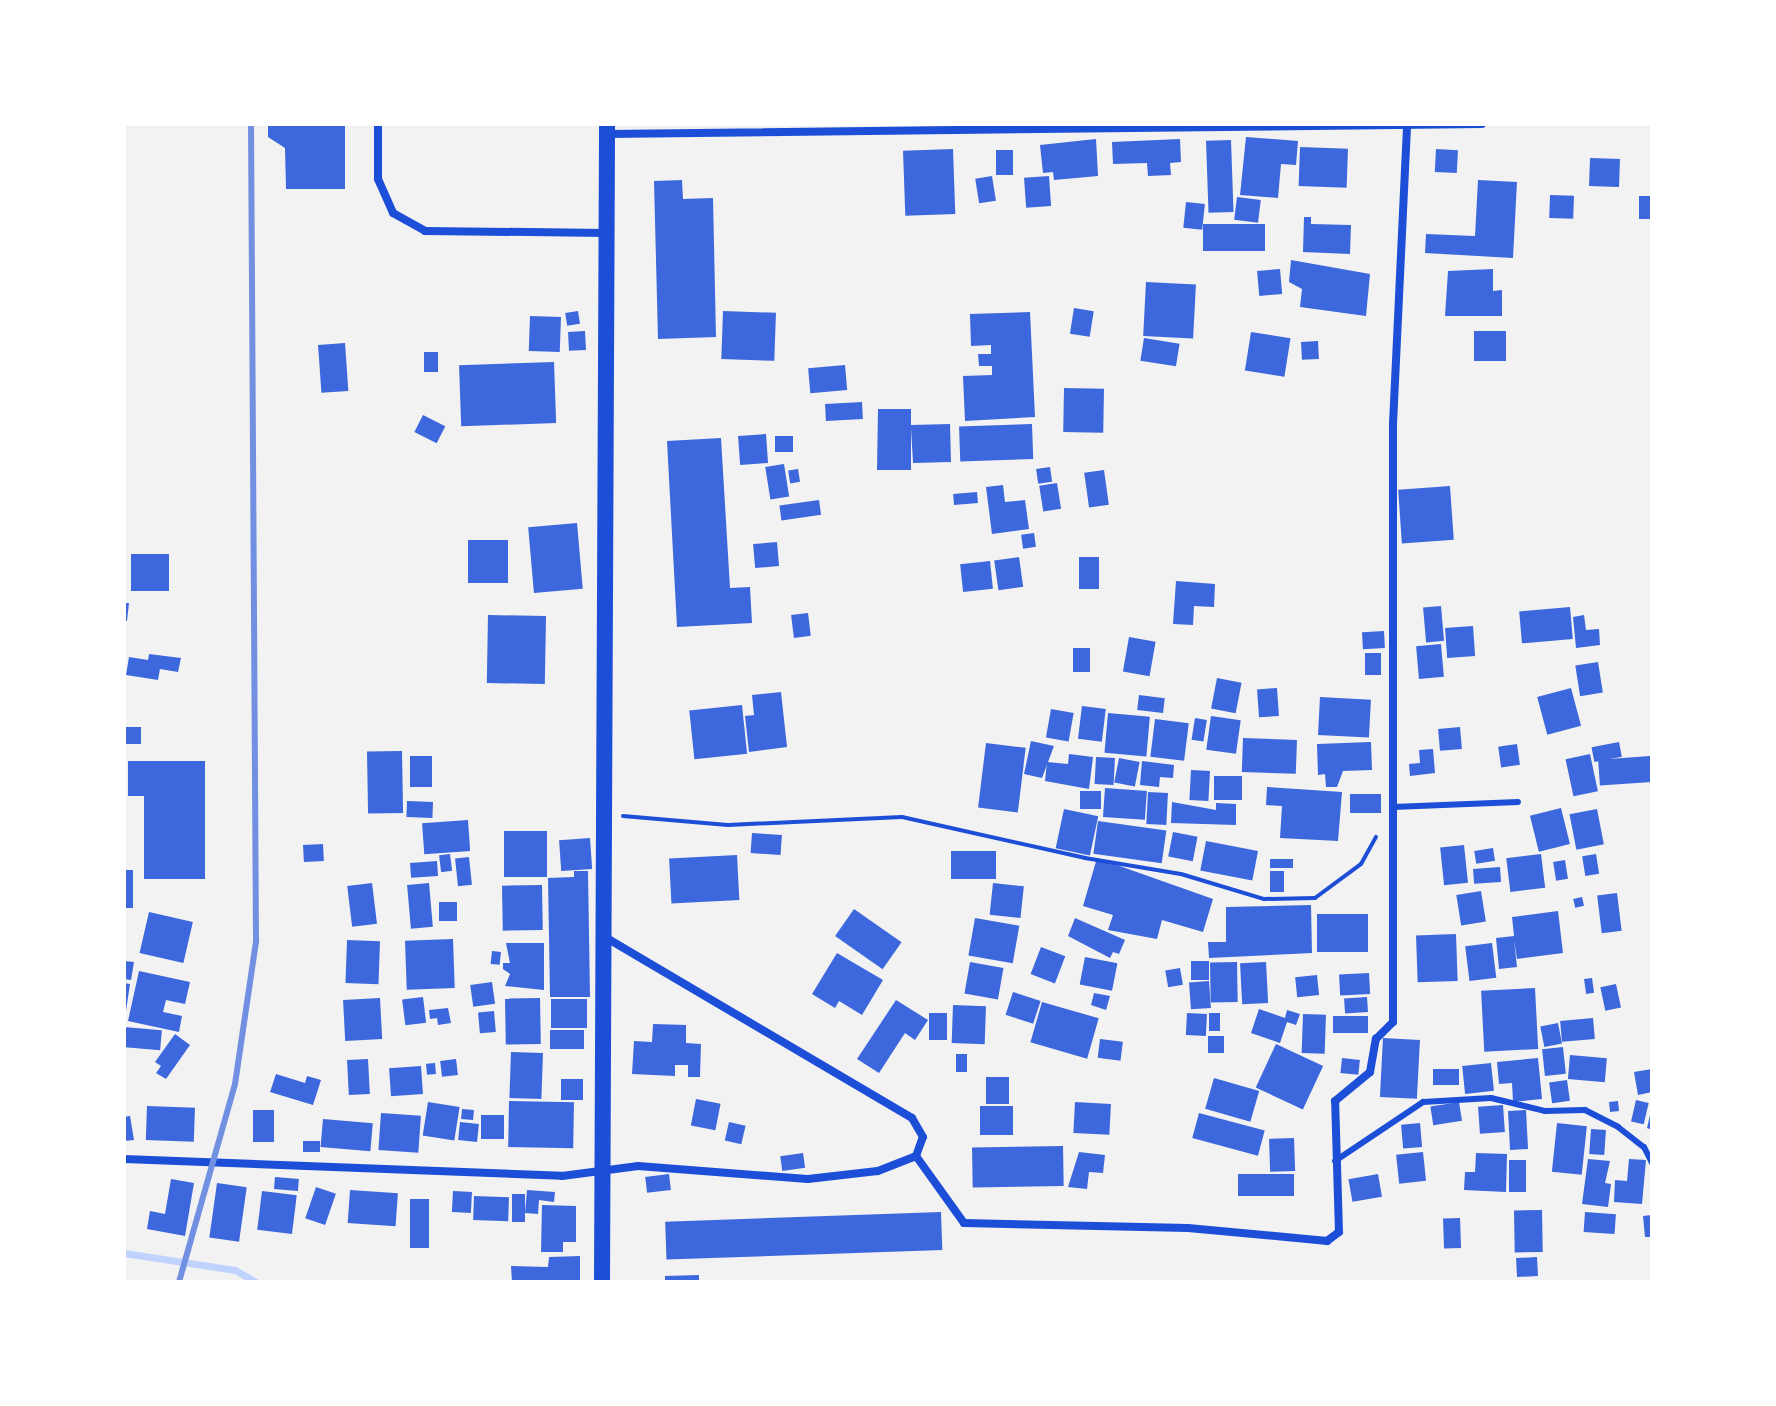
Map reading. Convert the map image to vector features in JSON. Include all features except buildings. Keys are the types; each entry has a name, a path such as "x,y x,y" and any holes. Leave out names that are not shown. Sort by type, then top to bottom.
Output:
{"main road":[{"path":"602,1282 607,129"}],"street":[{"path":"378,124 378,179 393,213 425,231 607,233"},
{"path":"607,129 1482,124"},
{"path":"916,1156 964,1223 1188,1228 1327,1241 1339,1232 1335,1101 1370,1072 1376,1039 1393,1022 1393,424 1407,125"},
{"path":"124,1159 562,1176 601,1167 808,1179 878,1171 916,1156 923,1137 912,1118 603,936"}],"lane":[{"path":"1393,807 1518,802"},
{"path":"1335,1161 1423,1102 1491,1098 1545,1111 1585,1110 1636,1140 1652,1163"}],"path":[{"path":"604,815 728,825 902,817 1085,858 1181,874 1264,899 1315,898 1361,864 1393,807"}],"waterway":[{"path":"124,1253 235,1270 256,1282"}],"railway":[{"path":"179,1282 235,1084 256,941 251,124"}]}
